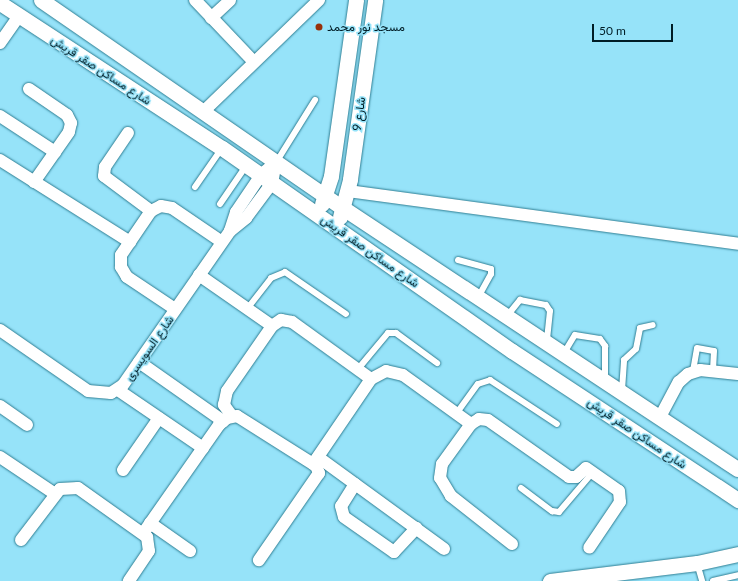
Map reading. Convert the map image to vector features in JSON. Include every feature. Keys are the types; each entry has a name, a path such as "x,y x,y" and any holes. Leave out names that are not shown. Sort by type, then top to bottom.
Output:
{"street":[{"name":"شارع مساكن صقر قريش","path":"41,0 343,208 738,469"},
{"path":"195,0 253,61"},
{"path":"211,18 230,0"},
{"path":"204,112 253,61 319,0"},
{"name":"شارع 9","path":"317,214 326,196 356,0"},
{"name":"شارع 9","path":"336,227 348,191 376,0"},
{"name":"شارع مساكن صقر قريش","path":"0,3 222,148 512,351 738,500"},
{"path":"1,41 19,16"},
{"path":"29,89 70,119 69,132 34,182"},
{"path":"0,116 55,152"},
{"path":"128,133 105,167 104,176 150,211"},
{"path":"1,162 130,242"},
{"name":"شارع السويسرى","path":"0,330 88,391 103,395 118,390 230,231 236,212 266,179 276,162"},
{"path":"348,191 738,244"},
{"path":"175,310 124,272 121,255 150,211 161,206 172,208 222,242"},
{"path":"199,275 272,326"},
{"path":"227,419 224,405 227,391 272,326 281,320 292,322 371,379"},
{"path":"138,362 227,419 242,418 355,484 444,549"},
{"path":"660,417 679,382 693,371 713,371 738,374"},
{"path":"315,460 371,379 382,373 395,372 471,424"},
{"path":"118,390 203,448"},
{"path":"0,406 27,425"},
{"path":"123,470 159,418"},
{"path":"129,581 149,551 147,528 203,448 227,419"},
{"path":"512,544 442,485 442,464 471,424 479,419 488,420 570,478 584,468 593,472 616,488 621,498 589,548"},
{"path":"0,457 55,494"},
{"path":"259,560 319,477 315,460"},
{"path":"355,484 340,506 344,517 394,552 416,528"},
{"path":"21,540 55,494 66,486 78,488 190,551"},
{"path":"550,581 697,563 738,554"}],"lane":[{"path":"276,162 315,100"},
{"path":"196,187 222,148"},
{"path":"220,204 246,165"},
{"path":"458,260 491,269 491,274 478,297"},
{"path":"247,309 271,278 285,272 346,314"},
{"path":"507,316 520,300 546,305 550,311 547,342"},
{"path":"622,392 624,360 636,349 640,328 653,325"},
{"path":"358,369 388,333 396,333 437,363"},
{"path":"564,353 575,335 600,339 605,346 605,380"},
{"path":"693,371 697,348 714,351 713,371"},
{"path":"456,414 478,384 490,380 557,424"},
{"path":"521,488 552,511 560,512 593,472"},
{"path":"697,563 702,581"},
{"path":"713,581 729,579 738,575"}],"place":[{"name":"مسجد نور محمد","path":"319,27"}]}
